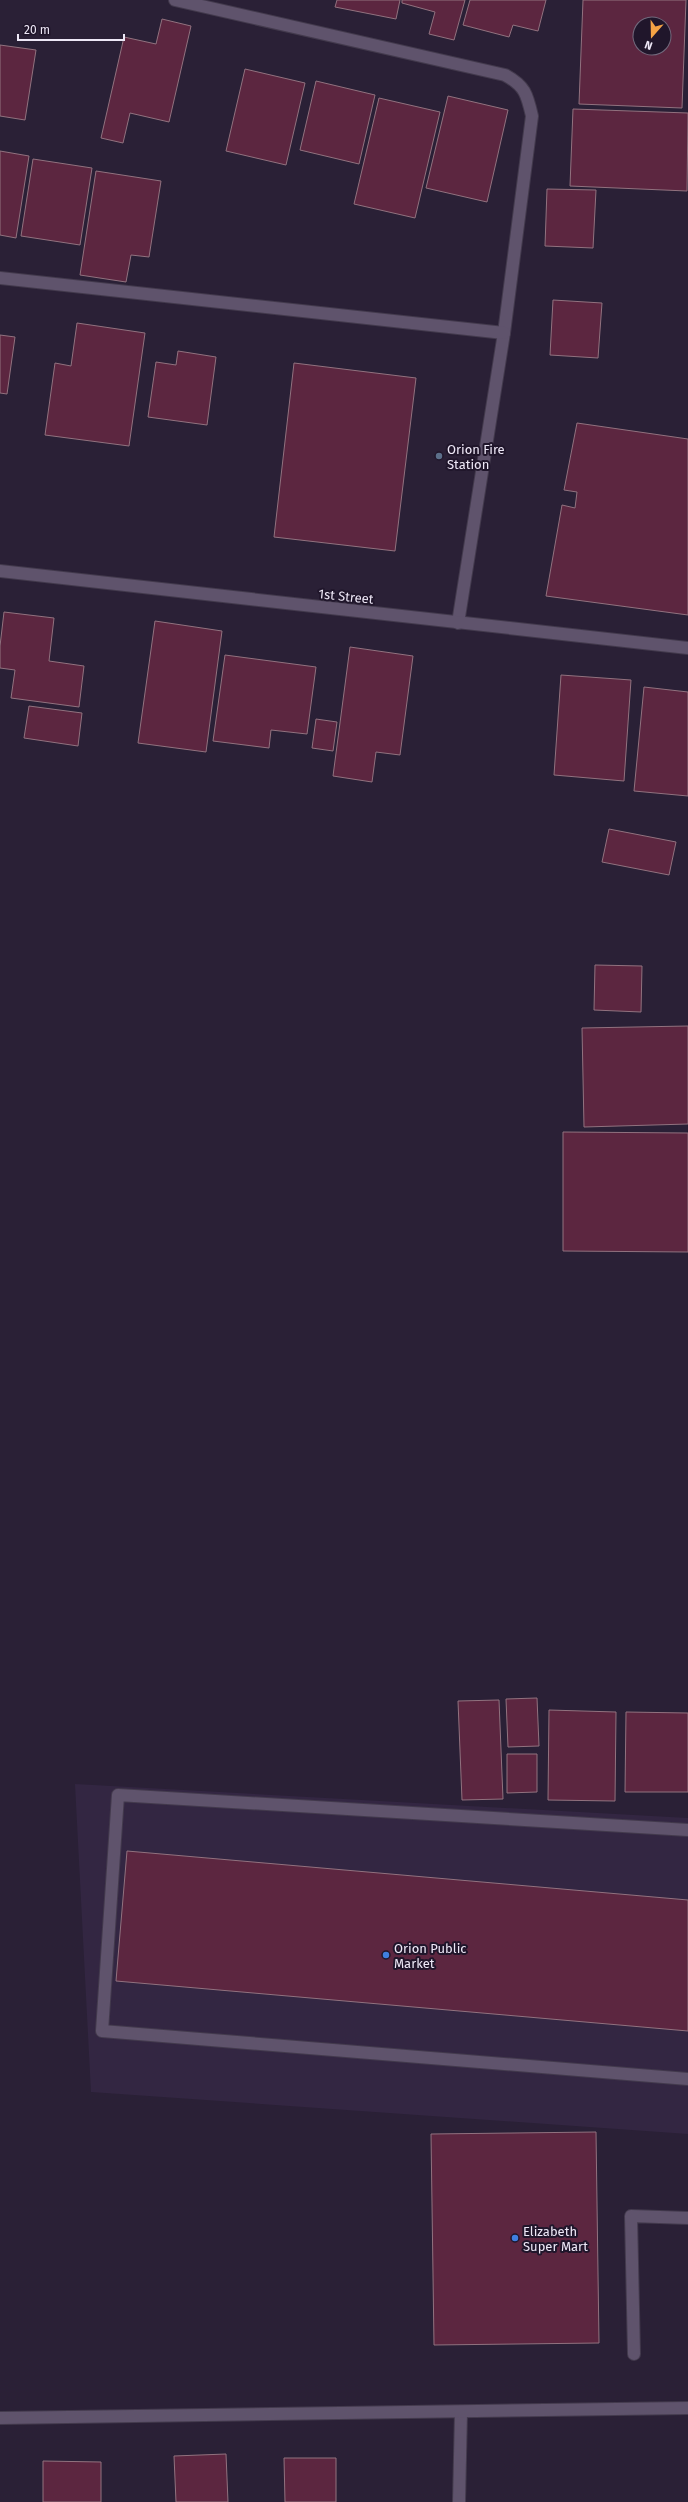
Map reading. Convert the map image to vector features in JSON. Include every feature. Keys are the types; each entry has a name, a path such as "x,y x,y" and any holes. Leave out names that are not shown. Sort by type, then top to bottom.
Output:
{"street":[{"path":"176,0 505,75 519,83 527,96 532,116 504,333 458,622"},
{"path":"0,278 504,333"},
{"name":"1st Street","path":"0,571 688,648"},
{"path":"688,1830 118,1795 102,2031 688,2079"},
{"path":"634,2354 631,2216 688,2218"},
{"path":"0,2418 688,2408"},
{"path":"460,2412 460,2502"}],"shaded area":[{"name":"Orion Public Market","path":"75,1784 688,1818 688,2134 91,2092"}],"building":[{"path":"337,0 400,0 396,19 335,7"},
{"path":"402,0 465,0 454,40 429,34 435,12 402,3"},
{"path":"470,0 546,0 538,31 513,25 509,37 463,25"},
{"path":"583,0 686,0 682,108 579,104"},
{"path":"162,19 191,26 169,122 130,113 123,143 101,138 124,37 156,44"},
{"path":"0,45 36,50 25,120 0,116"},
{"path":"245,69 305,83 286,165 226,151"},
{"path":"316,81 375,95 359,164 300,150"},
{"path":"448,96 508,110 487,202 426,188"},
{"path":"379,98 440,112 415,218 354,204"},
{"path":"573,109 688,113 687,191 570,186"},
{"path":"0,151 29,156 16,238 0,235"},
{"path":"33,159 92,168 80,245 21,236"},
{"path":"96,171 161,181 149,257 131,255 126,282 80,275"},
{"path":"547,189 596,190 593,248 545,246"},
{"path":"553,300 602,303 598,358 550,355"},
{"path":"77,323 145,333 129,446 45,435 55,363 71,366"},
{"path":"0,335 15,337 7,394 0,393"},
{"path":"178,351 216,357 207,425 148,417 156,362 176,365"},
{"path":"294,363 416,378 395,551 274,537"},
{"path":"577,423 688,439 688,615 546,596 562,505 575,508 577,492 564,490"},
{"path":"4,612 54,618 49,661 84,666 79,707 11,698 15,670 0,668 0,646"},
{"path":"155,621 222,631 206,752 138,743"},
{"path":"350,647 413,656 400,755 376,752 372,782 333,776"},
{"path":"225,655 316,667 307,734 271,730 269,748 213,741"},
{"path":"561,675 631,680 624,781 554,775"},
{"path":"644,687 688,692 688,796 634,791"},
{"path":"29,706 82,713 78,746 24,738"},
{"path":"316,719 337,722 333,751 312,748"},
{"path":"609,829 676,842 669,875 602,862"},
{"path":"595,965 642,966 641,1012 594,1010"},
{"path":"688,1026 688,1124 584,1127 582,1028"},
{"path":"563,1132 688,1133 688,1252 563,1251"},
{"path":"537,1698 539,1746 508,1747 506,1699"},
{"path":"499,1700 503,1799 462,1800 458,1701"},
{"path":"549,1710 616,1712 615,1801 548,1800"},
{"path":"626,1712 688,1713 688,1792 625,1792"},
{"path":"507,1754 537,1754 537,1792 507,1793"},
{"path":"127,1851 688,1900 688,2031 116,1981"},
{"name":"Elizabeth Super Mart","path":"596,2132 599,2343 434,2345 431,2134"},
{"path":"226,2454 228,2502 176,2502 174,2456"},
{"path":"284,2458 336,2458 336,2502 285,2502"},
{"path":"43,2461 101,2462 101,2502 43,2502"}],"place":[{"name":"Orion Fire Station","path":"439,456"},
{"name":"Orion Public Market","path":"386,1955"},
{"name":"Elizabeth Super Mart","path":"515,2238"}]}
